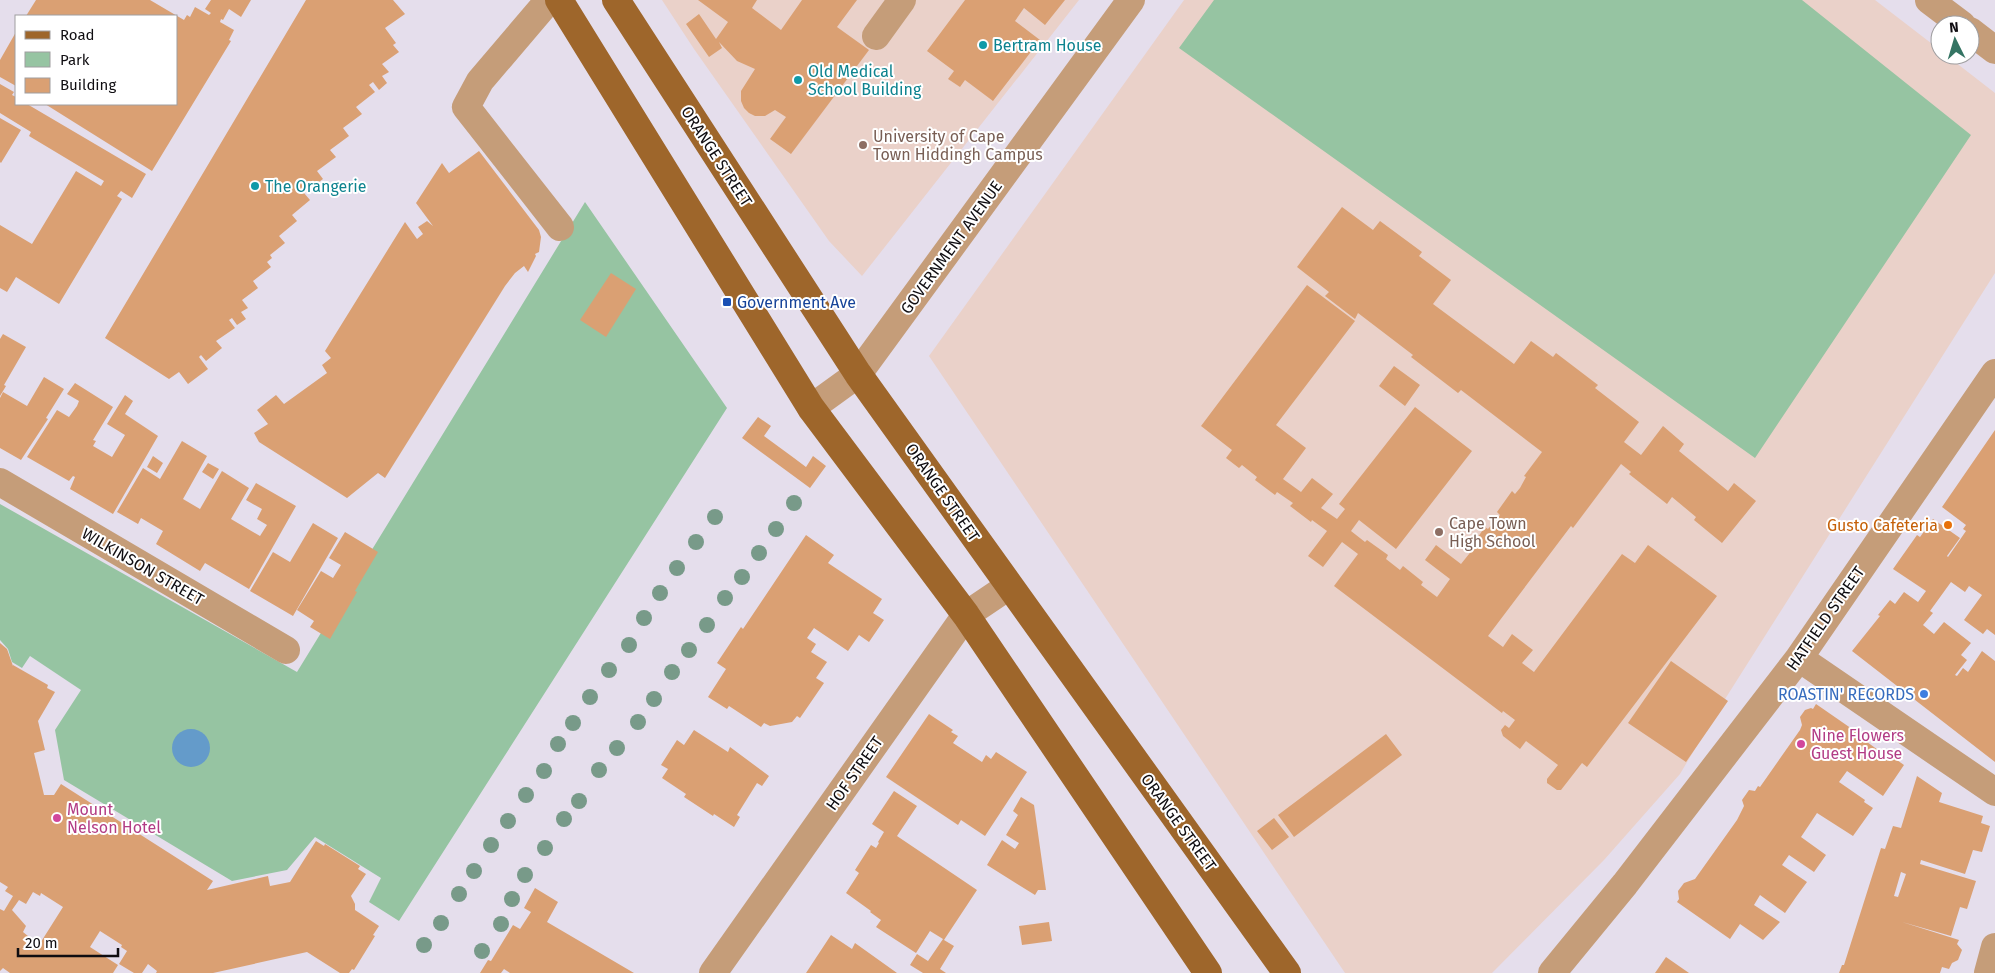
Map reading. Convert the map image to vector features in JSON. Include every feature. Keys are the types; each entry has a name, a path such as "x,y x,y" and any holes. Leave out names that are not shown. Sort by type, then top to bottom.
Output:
{"main road":[{"path":"559,0 811,408 966,615 1208,973"},
{"name":"ORANGE STREET","path":"616,0 858,374 1287,973"}],"street":[{"path":"549,0 480,81 466,107 560,227"},
{"path":"876,36 902,0"},
{"name":"GOVERNMENT AVENUE","path":"811,408 858,374 1131,0"},
{"path":"1929,0 1949,15"},
{"path":"1980,39 1995,50"},
{"name":"HATFIELD STREET","path":"1552,973 1625,884 1799,658 1995,373"},
{"name":"WILKINSON STREET","path":"0,482 286,650"},
{"name":"HOF STREET","path":"714,973 966,615 1009,586"},
{"path":"1799,658 1995,792"},
{"path":"1988,973 1995,947"}],"shaded area":[{"name":"University of Cape Town Hiddingh Campus","path":"662,0 1079,0 862,276 829,241 694,49"},
{"name":"Cape Town High School","path":"1184,0 1875,0 1930,42 1930,65 1959,65 1995,93 1995,273 1720,707 1680,774 1604,860 1492,973 1345,973 929,356"}],"green space":[{"path":"1214,0 1802,0 1971,135 1755,458 1179,48"},
{"path":"585,202 727,408 399,921 369,902 381,878 315,837 287,870 232,881 64,780 55,730 81,690 30,656 22,668 12,662 8,649 0,640 0,504 297,672"}],"water":[{"path":"191,729 205,734 210,748 205,762 191,767 177,762 172,748 177,734"}],"building":[{"path":"36,0 150,0 176,15 27,15"},
{"path":"211,0 251,0 241,17 229,9 223,20 221,19 220,22 234,30 229,40 231,41 152,171 47,105 178,105 178,16 184,20 187,15 190,17 195,7 209,15 211,13 205,9"},
{"name":"The Orangerie","path":"306,0 393,0 405,14 385,28 396,43 393,45 399,52 382,64 389,72 382,76 387,83 379,90 373,82 369,85 375,92 356,107 362,114 343,128 349,136 330,150 336,157 317,171 323,179 304,193 310,200 292,215 297,221 279,236 285,243 270,255 272,258 267,262 271,267 253,281 258,288 242,300 248,308 241,312 246,319 237,325 232,318 229,320 235,328 216,341 222,348 206,361 201,355 199,357 208,369 188,384 179,372 169,379 105,338"},
{"name":"Old Medical School Building","path":"698,0 757,0 752,8 781,30 802,0 857,0 837,27 869,50 791,154 770,139 786,117 775,110 765,116 755,116 744,108 741,101 741,91 755,69 737,61 719,42 722,48 709,57 686,24 699,14 716,39 728,22"},
{"name":"Bertram House","path":"965,0 1065,0 1045,25 1024,8 1015,21 1040,40 993,101 965,80 960,87 948,79 954,71 927,51"},
{"path":"15,34 15,85 0,77 0,60"},
{"path":"0,84 14,92 12,95 15,96 15,105 29,105 146,174 132,198 121,191 117,196 122,199 59,304 16,277 7,292 0,288 0,225 32,244 76,171 101,186 104,181 29,136 31,132 0,113"},
{"path":"0,118 21,130 1,163 0,162"},
{"path":"479,151 539,230 541,237 539,252 535,254 536,256 528,272 524,266 515,273 505,286 385,478 378,473 347,498 259,442 254,433 268,424 257,410 276,395 284,404 327,373 322,365 331,358 325,351 405,222 417,239 423,234 418,227 427,221 433,226 416,203 442,163 449,173"},
{"path":"1342,207 1373,230 1380,221 1422,252 1419,256 1451,280 1433,304 1514,364 1531,341 1553,357 1556,353 1598,385 1595,388 1639,422 1624,442 1641,455 1663,426 1684,444 1679,451 1728,491 1734,483 1756,501 1722,543 1694,520 1696,517 1672,497 1667,504 1629,474 1631,472 1621,464 1573,528 1571,526 1488,636 1503,647 1512,634 1533,650 1522,663 1534,672 1622,554 1635,563 1648,545 1717,596 1587,767 1582,763 1561,790 1557,790 1547,783 1547,779 1558,765 1526,741 1520,749 1503,736 1501,730 1505,725 1509,728 1515,720 1503,711 1502,713 1334,586 1358,554 1342,542 1323,567 1308,556 1327,531 1312,520 1311,522 1290,506 1293,503 1277,492 1275,495 1255,480 1257,477 1242,465 1239,468 1226,458 1232,450 1201,426 1307,285 1355,321 1276,425 1306,448 1283,479 1301,492 1312,478 1333,494 1321,508 1337,519 1345,509 1339,504 1415,407 1472,451 1396,549 1359,520 1351,531 1365,542 1367,540 1388,555 1386,559 1400,570 1403,566 1423,582 1421,585 1437,597 1450,579 1425,560 1436,545 1461,564 1473,549 1470,548 1485,527 1488,529 1500,515 1497,512 1512,491 1515,494 1520,488 1526,477 1524,476 1542,452 1461,390 1458,393 1411,357 1413,355 1358,313 1355,319 1325,296 1329,292 1297,267"},
{"path":"611,273 636,289 606,337 580,320"},
{"path":"3,334 26,347 4,385 6,386 0,396 0,339"},
{"path":"1394,366 1420,385 1405,406 1379,386"},
{"path":"44,377 64,389 46,418 48,419 21,460 0,448 0,398 3,392 27,406"},
{"path":"75,383 113,407 93,440 96,441 93,446 112,457 125,435 107,424 125,395 133,401 125,414 158,436 113,514 70,489 75,477 73,476 69,481 27,457 57,410 69,417 77,406 79,401 67,394"},
{"path":"758,417 771,426 764,436 806,467 813,456 826,466 810,488 742,438"},
{"path":"1995,430 1995,635 1987,629 1983,634 1964,620 1982,595 1969,586 1965,592 1951,582 1930,611 1933,613 1923,625 1934,634 1944,622 1971,643 1961,655 1967,660 1955,675 1957,676 1963,668 1968,672 1982,651 1995,661 1995,762 1852,651 1880,616 1878,615 1890,600 1895,604 1904,592 1918,602 1926,591 1893,569 1917,535 1920,537 1933,519 1960,538 1948,557 1966,531 1963,529 1966,525 1942,507"},
{"path":"182,441 207,456 183,499 200,509 222,471 249,488 231,519 260,536 267,525 257,519 262,509 246,500 256,483 296,506 249,589 205,563 200,571 156,544 163,531 141,518 138,524 117,512 143,468 160,479"},
{"path":"153,456 163,463 157,473 147,467"},
{"path":"208,463 219,469 213,479 202,472"},
{"path":"313,523 338,538 293,616 250,591 273,552 290,562"},
{"path":"345,532 378,552 330,639 310,627 314,621 297,610 321,571 333,578 341,565 329,558"},
{"path":"806,535 834,555 828,563 882,599 873,613 884,620 869,642 859,635 848,651 814,628 807,638 816,644 811,652 827,662 816,678 824,683 800,718 797,716 792,722 770,726 764,723 761,727 729,706 727,709 708,697 726,669 717,663 741,627 743,629"},
{"name":"Mount Nelson Hotel","path":"0,643 7,649 13,666 48,685 47,688 55,692 38,721 45,750 34,753 44,795 54,795 61,784 213,881 207,890 268,876 270,886 290,882 316,841 324,846 325,844 360,866 358,869 366,874 351,896 355,904 355,910 379,926 354,970 352,969 349,973 340,973 307,952 213,973 156,973 157,971 148,964 142,973 134,973 119,964 127,951 121,947 122,945 100,931 90,947 118,965 113,973 10,973 3,968 0,971 0,909 4,911 13,896 5,891 8,887 0,882","holes":["33,892 40,896 41,893 63,907 39,945 23,932 26,926 12,910 19,900 26,904"]},
{"path":"1671,661 1728,701 1686,762 1628,723"},
{"path":"1816,704 1868,740 1867,742 1885,755 1887,753 1904,765 1883,796 1847,771 1839,782 1873,808 1853,836 1817,813 1801,837 1826,855 1814,872 1789,855 1782,865 1807,882 1785,913 1760,895 1754,905 1780,922 1763,940 1740,924 1730,939 1677,902 1679,899 1678,891 1684,883 1695,879 1737,820 1744,806 1742,800 1749,790 1755,791 1758,786 1760,787 1800,730 1802,725 1800,717 1805,710 1813,709"},
{"path":"929,714 953,730 951,732 958,736 953,743 982,762 986,755 991,759 996,752 1027,772 985,836 961,820 958,825 886,777"},
{"path":"694,730 728,752 730,747 769,776 762,786 757,783 737,815 740,817 734,827 684,797 686,794 662,778 668,769 661,765 677,740 684,745"},
{"path":"1386,734 1402,755 1294,837 1278,815"},
{"path":"1917,776 1942,793 1939,802 1983,816 1981,823 1990,826 1982,852 1973,850 1965,874 1921,860 1920,864 1976,881 1967,909 1960,907 1951,936 1902,922 1959,940 1957,944 1962,950 1958,960 1952,963 1949,969 1942,967 1940,973 1839,973 1842,965 1844,965 1881,848 1885,849 1893,826 1901,828","holes":["1901,872 1906,874 1898,897 1894,896"]},
{"path":"894,791 917,806 897,836 977,890 944,940 954,946 940,969 946,973 923,973 910,965 917,954 928,961 943,939 930,931 916,953 876,927 881,920 846,893 859,873 855,870 871,845 876,848 879,843 884,832 872,824"},
{"path":"1021,797 1034,805 1046,890 1038,890 1035,895 987,865 1002,840 1015,849 1019,843 1006,835 1018,815 1013,811"},
{"path":"1274,818 1289,837 1272,850 1257,831"},
{"path":"535,888 558,902 547,922 634,973 510,973 504,969 501,973 480,973 488,960 491,961 513,925 520,929 531,912 524,908"},
{"path":"1049,922 1052,941 1022,945 1019,926"},
{"path":"831,935 852,949 855,943 897,973 806,973"},
{"path":"1666,957 1689,973 1655,973"}],"place":[{"name":"Bertram House","path":"983,45"},
{"name":"Old Medical School Building","path":"798,80"},
{"name":"University of Cape Town Hiddingh Campus","path":"863,145"},
{"name":"The Orangerie","path":"255,186"},
{"name":"Government Ave","path":"727,302"},
{"name":"Gusto Cafeteria","path":"1948,525"},
{"name":"Cape Town High School","path":"1439,532"},
{"name":"ROASTIN' RECORDS","path":"1924,694"},
{"name":"Nine Flowers Guest House","path":"1801,744"},
{"name":"Mount Nelson Hotel","path":"57,818"}]}
